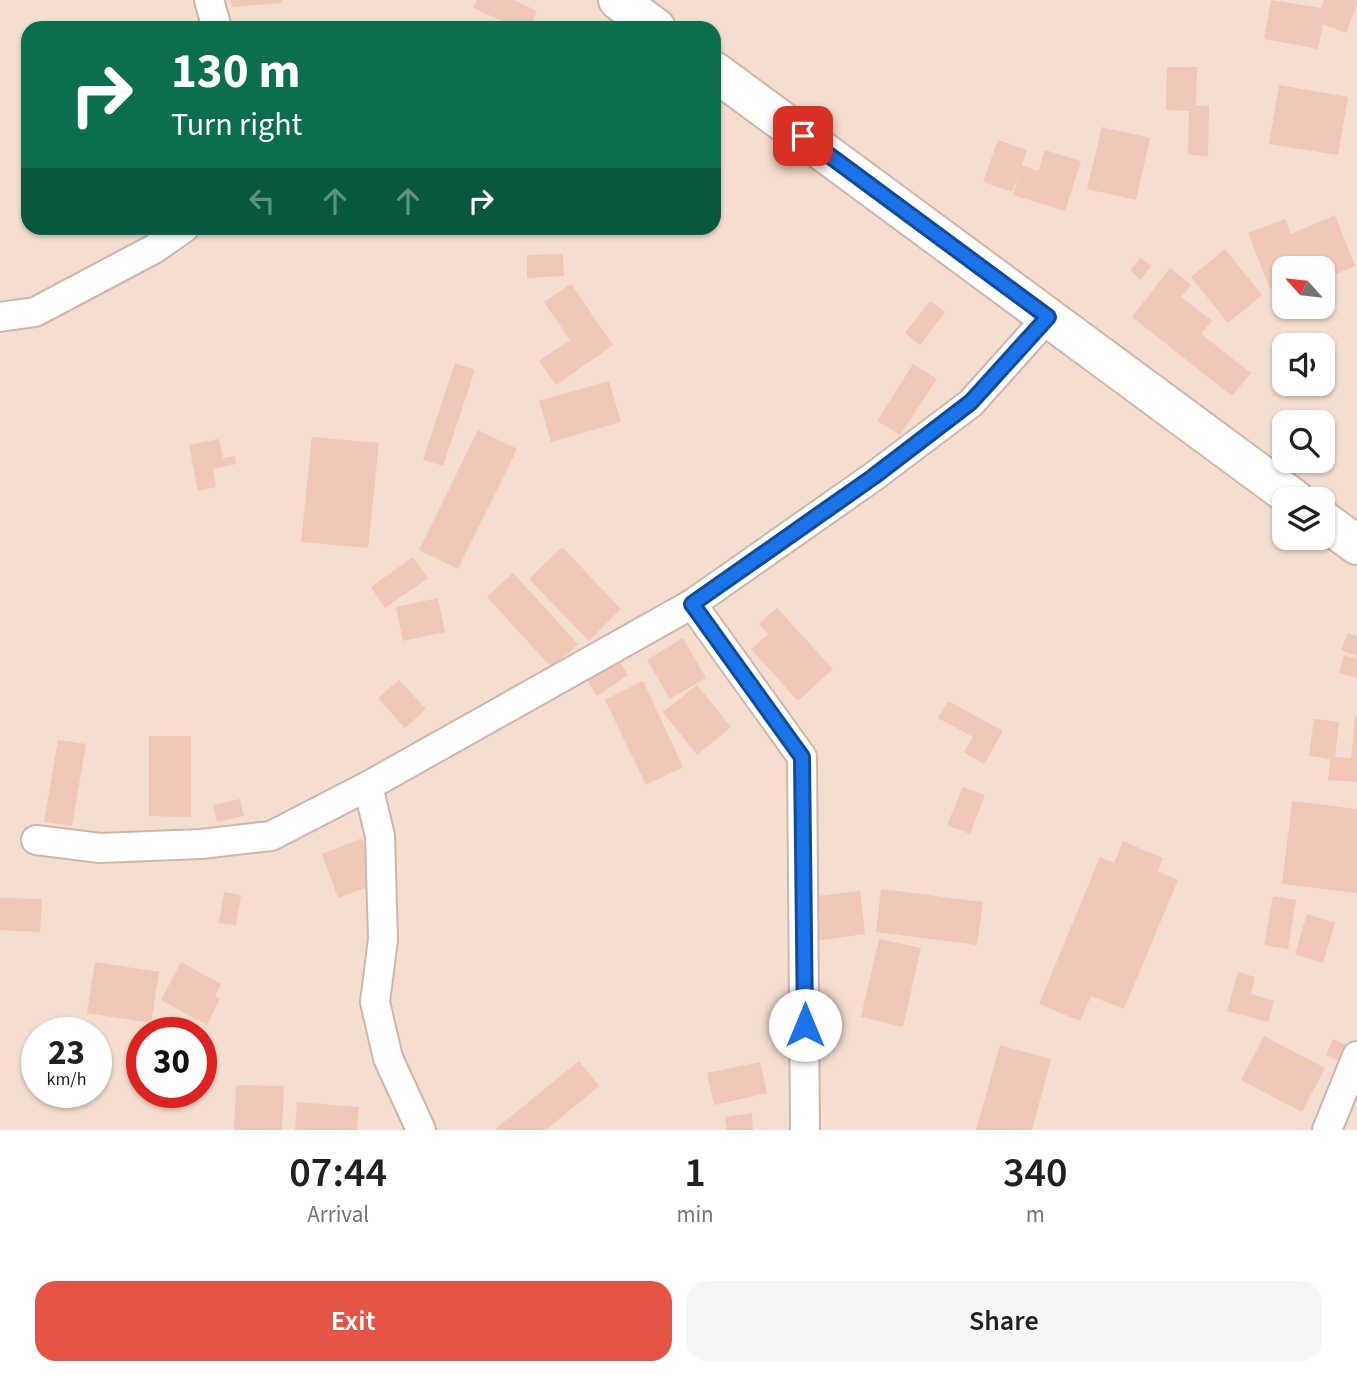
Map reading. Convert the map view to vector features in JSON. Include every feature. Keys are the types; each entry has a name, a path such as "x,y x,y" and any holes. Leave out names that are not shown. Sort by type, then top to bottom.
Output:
{"main road":[{"path":"618,0 646,21"},
{"path":"721,76 1278,487"},
{"path":"1335,529 1357,545"}],"street":[{"path":"209,0 215,21"},
{"path":"0,317 35,312 154,249 174,235"},
{"path":"36,840 100,848 201,844 271,836 368,786 692,604 873,477 971,402 1048,317"},
{"path":"692,604 802,757 805,1130"},
{"path":"368,786 380,836 383,939 375,1002 388,1058 421,1130"},
{"path":"1327,1130 1357,1056"}],"shaded area":[{"path":"0,0 1357,0 1357,1130 0,1130"}],"building":[{"path":"231,0 282,0 282,3 232,7"},
{"path":"477,0 514,0 537,11 533,21 502,21 473,8"},
{"path":"1271,0 1321,8 1324,0 1357,0 1357,4 1346,33 1323,24 1318,49 1264,39"},
{"path":"1167,67 1197,67 1196,105 1209,106 1208,156 1188,155 1189,111 1166,110"},
{"path":"1279,85 1348,97 1338,155 1269,144"},
{"path":"1102,127 1150,138 1136,200 1087,189"},
{"path":"998,140 1027,150 1022,165 1038,171 1045,150 1081,161 1065,211 1013,195 1018,178 1012,192 983,182"},
{"path":"1335,215 1355,266 1335,274 1335,256 1272,256 1270,289 1248,233 1285,219 1291,234"},
{"path":"1225,249 1262,295 1228,323 1191,277"},
{"path":"563,254 564,276 527,278 527,255"},
{"path":"1141,258 1151,266 1140,280 1130,270"},
{"path":"1170,268 1191,285 1181,297 1212,321 1201,334 1251,373 1232,396 1132,317"},
{"path":"571,284 613,345 556,385 539,361 570,340 544,302"},
{"path":"930,301 945,312 920,345 905,333"},
{"path":"455,363 475,370 443,466 423,460"},
{"path":"913,364 937,379 900,435 877,421"},
{"path":"609,381 621,422 551,442 539,401"},
{"path":"478,430 517,449 458,569 419,550"},
{"path":"312,437 379,443 368,548 301,542"},
{"path":"219,439 223,458 235,456 236,464 213,469 216,487 198,491 189,445"},
{"path":"562,547 621,609 589,641 529,579"},
{"path":"413,557 428,578 385,608 371,587"},
{"path":"513,573 578,644 552,668 487,597"},
{"path":"438,598 445,632 403,641 396,607"},
{"path":"777,608 833,669 798,701 751,649 768,634 759,624"},
{"path":"1348,633 1357,636 1357,656 1341,650"},
{"path":"683,638 706,678 670,699 647,660"},
{"path":"1344,655 1357,659 1357,678 1339,673"},
{"path":"617,658 628,675 597,696 586,678"},
{"path":"399,680 426,709 405,728 378,698"},
{"path":"643,681 683,767 646,785 605,700"},
{"path":"697,685 731,727 697,755 663,712"},
{"path":"948,701 1003,731 984,764 964,752 973,737 938,718"},
{"path":"1355,716 1357,782 1328,780 1330,759 1309,756 1314,719 1339,722 1335,757 1351,758"},
{"path":"149,736 191,736 191,817 149,816"},
{"path":"58,740 86,744 72,826 44,822"},
{"path":"963,787 985,795 970,834 947,825"},
{"path":"240,799 244,816 217,822 213,805"},
{"path":"1292,801 1357,809 1357,893 1282,884"},
{"path":"362,838 378,883 338,898 322,854"},
{"path":"1123,841 1163,858 1158,871 1178,880 1124,1009 1091,996 1080,1021 1039,1004 1100,857 1114,863"},
{"path":"881,889 983,902 977,945 876,932"},
{"path":"860,891 865,934 814,941 809,897"},
{"path":"224,892 241,895 236,925 219,923"},
{"path":"1273,896 1296,900 1288,949 1264,945"},
{"path":"0,898 42,899 40,932 0,930"},
{"path":"1307,914 1335,923 1323,963 1295,954"},
{"path":"879,939 921,948 903,1027 861,1017"},
{"path":"95,962 159,972 152,1017 126,1019 87,1013"},
{"path":"181,962 221,984 215,996 220,999 211,1017 192,1017 161,1000"},
{"path":"1238,972 1255,977 1251,994 1274,1001 1268,1022 1227,1011"},
{"path":"1264,1036 1325,1068 1302,1112 1241,1080"},
{"path":"1333,1039 1353,1048 1346,1064 1326,1055"},
{"path":"1000,1045 1051,1059 1032,1130 976,1130"},
{"path":"579,1061 599,1086 546,1130 494,1130"},
{"path":"760,1062 767,1093 714,1105 707,1073"},
{"path":"236,1085 284,1086 282,1130 234,1130"},
{"path":"297,1102 359,1107 357,1130 295,1130"},
{"path":"752,1113 753,1130 727,1130 725,1117"}],"route":[{"path":"803,136 1048,317 971,402 873,477 692,604 802,757 805,1025"}]}
